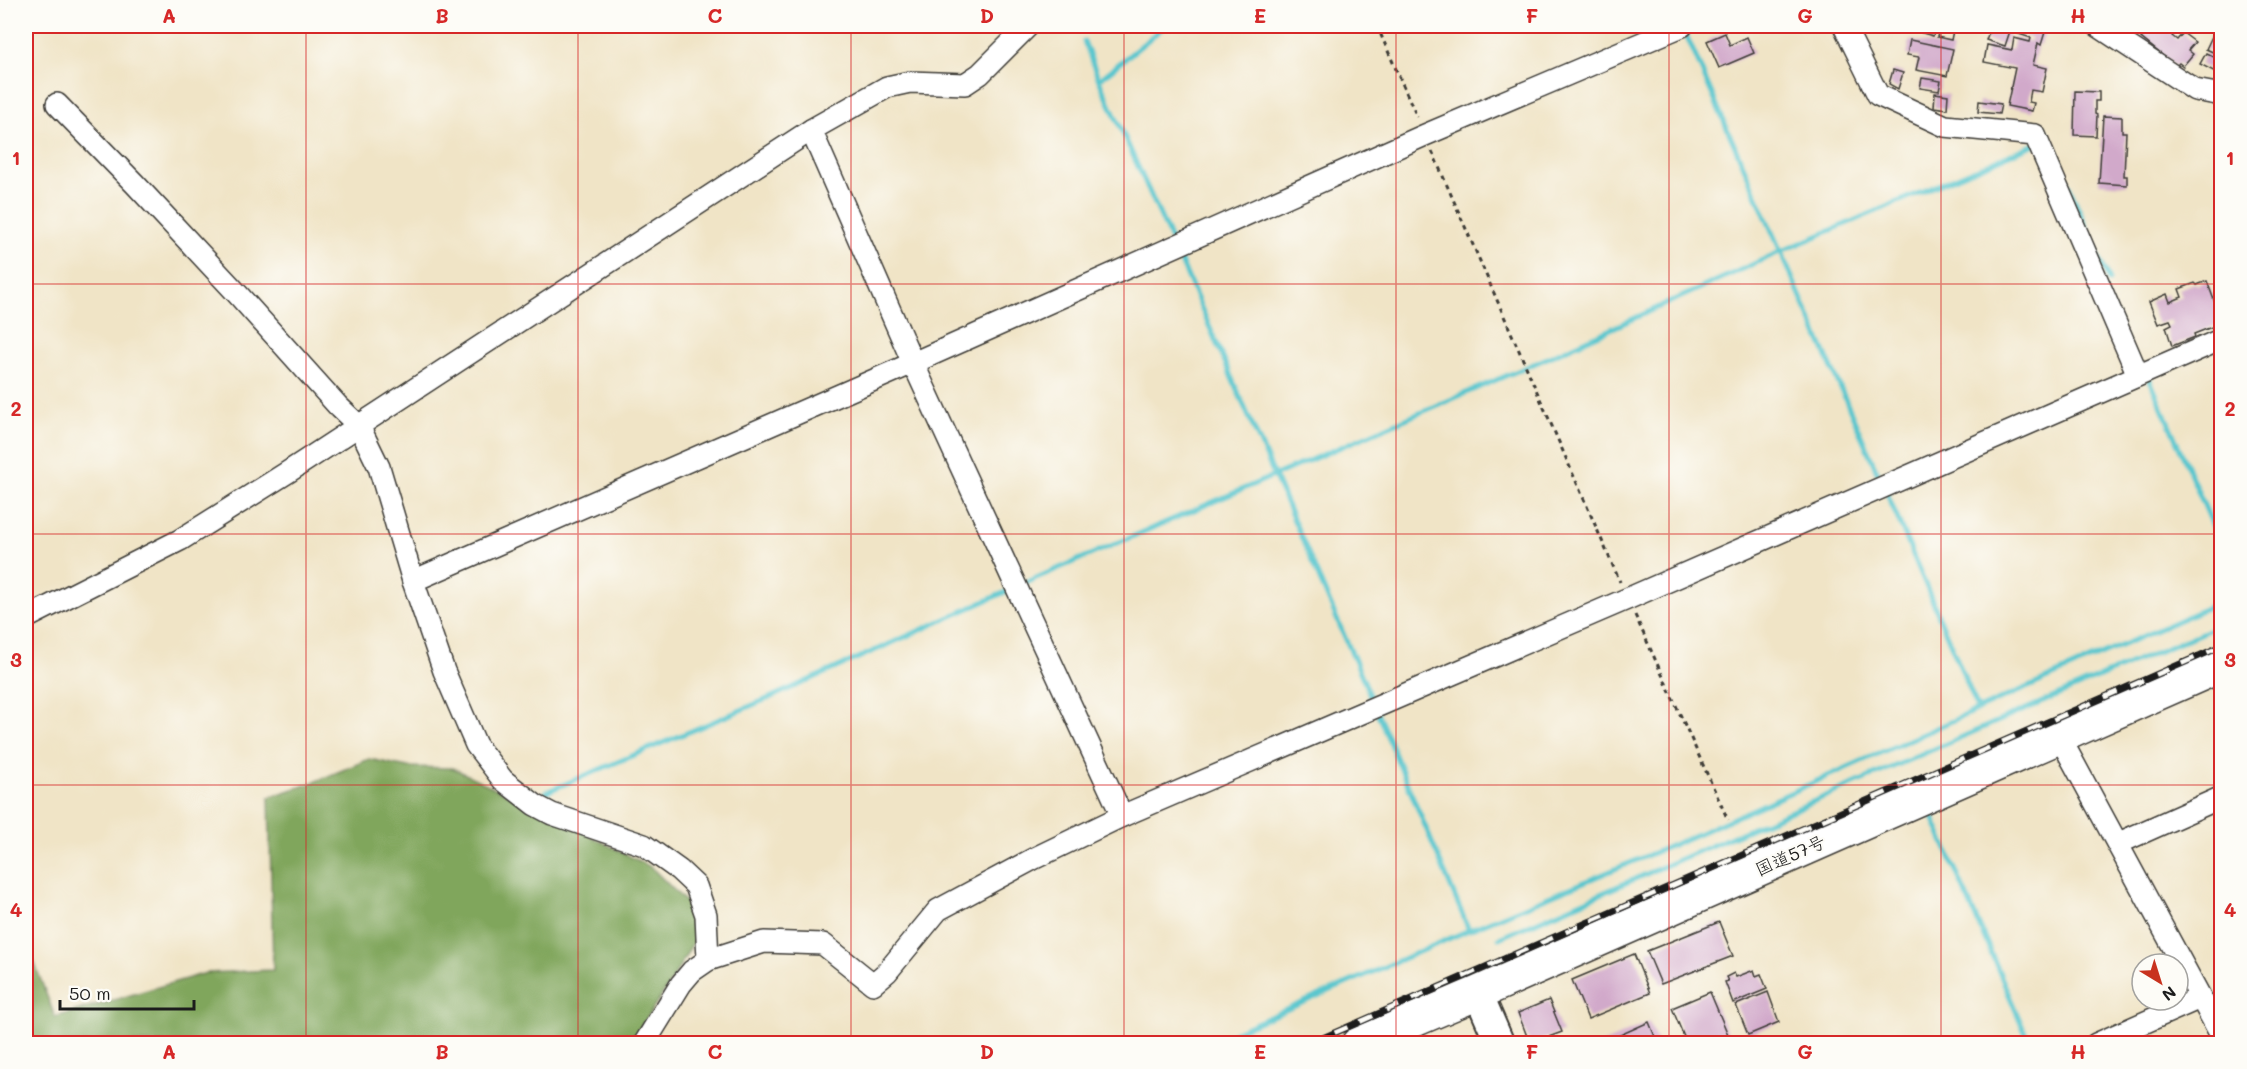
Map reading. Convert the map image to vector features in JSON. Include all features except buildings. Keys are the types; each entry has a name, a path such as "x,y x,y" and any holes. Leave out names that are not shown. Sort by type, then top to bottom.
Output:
{"highway":[{"name":"国道57号","path":"1358,1044 2222,665"}],"street":[{"path":"26,618 180,540 359,426 811,130 887,87 910,82 965,84 980,74 1028,26"},
{"path":"413,581 913,363 1425,135 1682,26"},
{"path":"1844,26 1878,95 1945,126 2035,135 2138,375"},
{"path":"2098,26 2195,90 2222,95"},
{"path":"57,104 135,184 338,406 359,426 379,467 413,581 444,672 476,746 503,780 535,805 552,814 644,845 679,870 696,886 706,915 708,960"},
{"path":"811,130 913,363 1122,816"},
{"path":"644,1044 681,984 692,971 708,960 764,942 823,944 873,984 887,972 938,910 1035,858 1122,816 2222,339"},
{"path":"2059,736 2119,843 2222,1037"},
{"path":"2119,843 2222,797"},
{"path":"1478,993 1500,1044"},
{"path":"2096,1044 2200,998"}],"path":[{"path":"1377,26 1627,598 1728,820"}],"green space":[{"path":"369,759 408,767 453,768 651,867 692,908 694,941 639,1030 626,1044 26,1043 26,946 28,946 55,1017 206,973 273,970 269,797 309,784"}],"waterway":[{"path":"1165,26 1099,80 1172,242"},
{"path":"1684,30 1882,483"},
{"path":"1084,41 1099,80"},
{"path":"2041,137 2046,131 2109,281"},
{"path":"1020,585 1545,359 1782,251 2035,144"},
{"path":"1176,250 1374,704"},
{"path":"2148,375 2222,547"},
{"path":"1886,491 1978,709"},
{"path":"546,792 767,699 1012,589"},
{"path":"1208,1044 1469,930 1668,847 2222,601"},
{"path":"1499,938 2222,624"},
{"path":"1377,712 1469,930"},
{"path":"1929,808 2030,1044"}],"railway":[{"path":"1309,1044 2222,646"}]}
